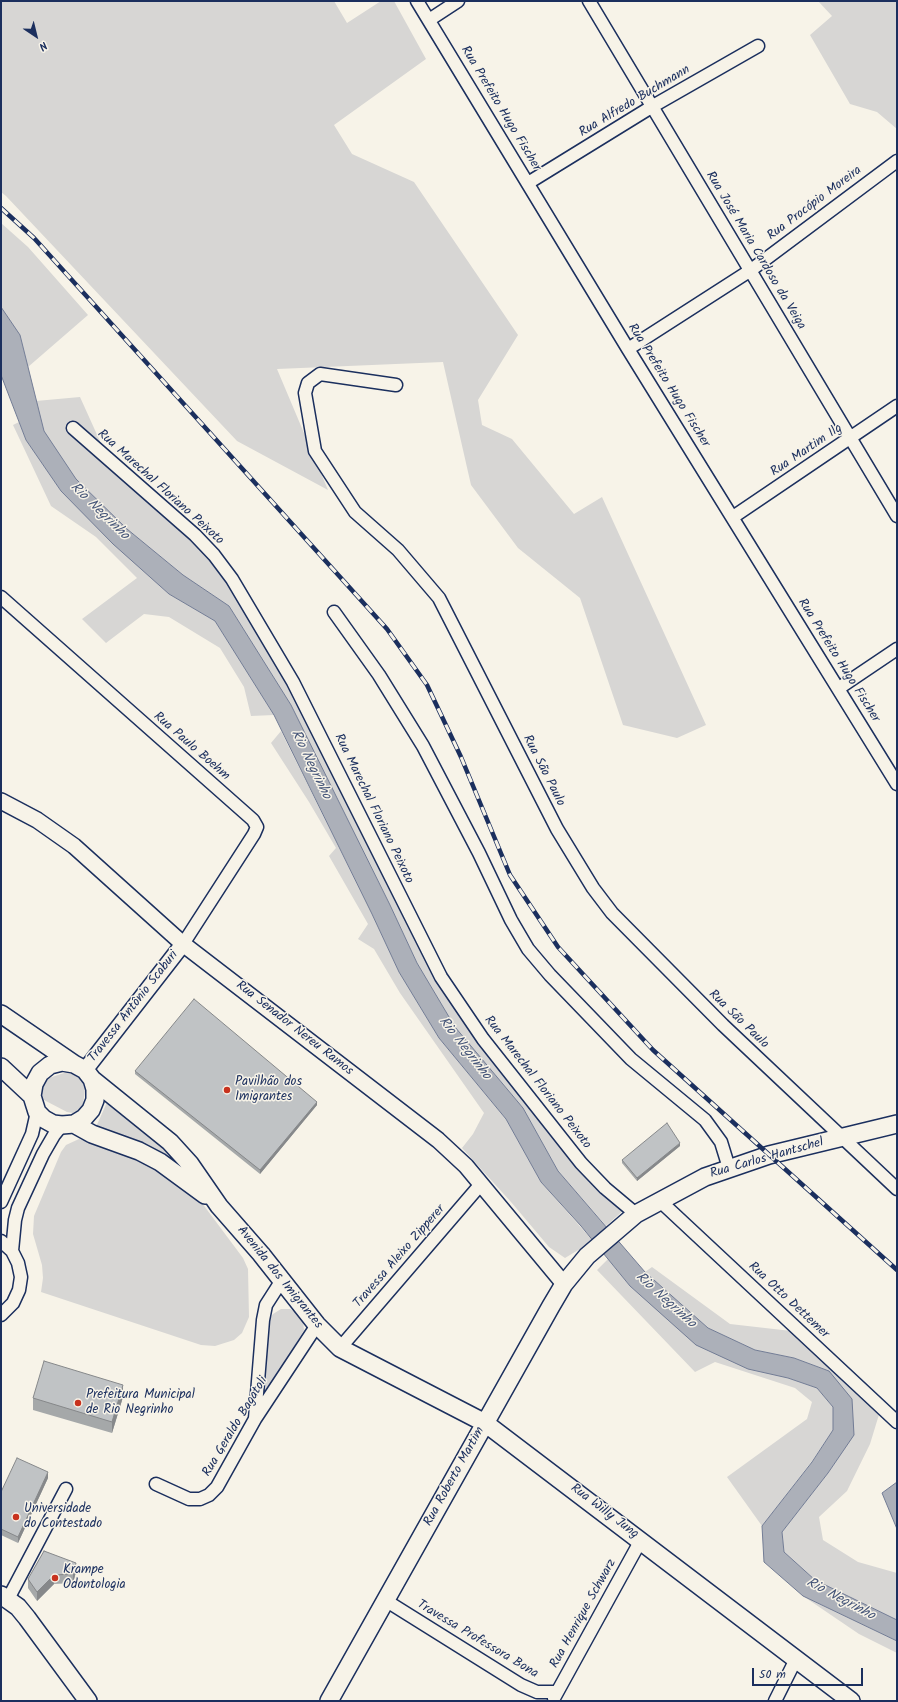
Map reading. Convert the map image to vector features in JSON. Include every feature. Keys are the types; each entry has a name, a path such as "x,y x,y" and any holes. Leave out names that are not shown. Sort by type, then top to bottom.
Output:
{"main road":[{"name":"Avenida dos Imigrantes","path":"1,1014 83,1071 170,1142 190,1164 219,1206 282,1280 317,1325 340,1348"},
{"path":"35,1104 34,1084 40,1073 50,1066 62,1062 83,1071 95,1089 95,1100 91,1110 84,1118 68,1125"},
{"name":"Avenida dos Imigrantes","path":"1,1067 35,1104 44,1119 53,1124 68,1125 139,1151 160,1162 182,1177 219,1206"},
{"name":"Rua Carlos Hantschel","path":"587,1256 630,1219 659,1200 705,1177 769,1156 897,1124"},
{"name":"Rua Roberto Martim","path":"329,1701 564,1284 587,1256"},
{"name":"Rua Willy Jung","path":"340,1348 485,1423 851,1701"},
{"path":"5,1597 27,1618 88,1701"}],"street":[{"name":"Rua Prefeito Hugo Fischer","path":"417,1 628,349 897,784"},
{"path":"429,20 458,1"},
{"name":"Rua José Maria Cardoso da Veiga","path":"589,1 897,516"},
{"name":"Rua Alfredo Buchmann","path":"528,183 653,106 758,46"},
{"name":"Rua Procópio Moreira","path":"628,349 751,270 897,160"},
{"name":"Rua São Paulo","path":"396,385 320,374 308,383 305,394 315,451 355,512 398,550 439,598 557,829 593,888 607,907 649,952 718,1020 897,1190"},
{"name":"Rua Martim Ilg","path":"732,517 897,406"},
{"name":"Rua Marechal Floriano Peixoto","path":"73,428 195,535 232,579 293,682 441,977 483,1039 581,1163 601,1184 630,1219"},
{"name":"Rua Paulo Boehm","path":"1,597 253,820 257,827 254,834 183,944"},
{"path":"334,612 379,675 423,746 479,853 511,920 528,948 550,976 631,1059 705,1120 721,1142 729,1168"},
{"path":"839,688 897,649"},
{"name":"Rua Senador Nereu Ramos","path":"1,801 37,820 74,846 183,944 438,1140 481,1184 564,1284"},
{"name":"Travessa Antônio Scaburi","path":"83,1071 183,944"},
{"path":"1,1202 32,1134 35,1104"},
{"path":"12,1251 15,1220 18,1208 43,1154 54,1135 68,1125"},
{"name":"Travessa Aleixo Zipperer","path":"340,1348 481,1184"},
{"name":"Rua Otto Dettemer","path":"659,1200 897,1422"},
{"path":"1,1241 12,1251 18,1263 21,1277 19,1290 13,1303 1,1315"},
{"path":"255,1419 263,1320 266,1305 282,1280"},
{"name":"Rua Geraldo Bagatoli","path":"156,1484 189,1499 200,1499 210,1495 217,1487 255,1419 317,1325"},
{"path":"5,1597 66,1489"},
{"name":"Rua Henrique Schwarz","path":"555,1697 641,1540"},
{"name":"Travessa Professora Bona","path":"385,1600 521,1685 537,1692 555,1697"},
{"path":"775,1701 796,1659"}],"shaded area":[{"path":"1,1 334,1 347,23 381,1 394,1 426,59 334,125 352,154 414,182 518,335 478,400 482,425 512,439 574,514 602,497 706,725 677,738 623,725 580,598 518,548 471,485 443,362 277,369 328,490 237,441 1,192"},
{"path":"818,1 897,1 897,129 877,112 850,104 810,35 832,16"},
{"path":"1,223 28,247 88,315 28,367 20,335 1,307"},
{"path":"80,397 108,459 195,535 262,628 428,953 512,1076 627,1207 606,1226 558,1171 523,1108 455,1027 417,963 291,705 229,606 183,575 127,529 76,479 44,431 36,401"},
{"path":"19,422 26,440 61,491 169,594 215,621 274,715 251,716 244,687 220,648 169,617 144,614 106,643 82,619 137,578 96,537 51,506 13,425"},
{"path":"281,731 372,914 399,972 439,1038 506,1119 541,1182 593,1241 565,1258 549,1247 462,1148 473,1134 484,1113 400,993 374,949 358,939 368,924 329,856 336,848 309,802 271,743"},
{"path":"73,1070 86,1082 83,1105 79,1110 73,1113 67,1112 44,1100 41,1094 41,1087 43,1082 49,1078"},
{"path":"108,1100 142,1123 179,1164 162,1154 96,1127"},
{"path":"79,1139 121,1151 152,1165 199,1199 243,1258 248,1269 249,1317 242,1333 234,1340 215,1346 201,1345 41,1292 43,1278 42,1265 33,1234 34,1216 61,1152 66,1145"},
{"path":"608,1259 630,1286 663,1314 788,1378 817,1388 833,1407 833,1430 812,1461 762,1526 727,1477 807,1419 812,1402 795,1388 715,1362 695,1372 597,1270"},
{"path":"652,1267 730,1324 800,1332 881,1408 870,1444 847,1491 819,1517 823,1540 858,1562 897,1573 897,1620 815,1580 784,1552 782,1532 828,1473 853,1435 829,1371 794,1358 755,1350 708,1328 645,1272"},
{"path":"281,1309 290,1309 298,1313 303,1321 304,1330 265,1398 262,1397 268,1322 273,1314"},
{"path":"803,1596 897,1641 897,1653 859,1634"}],"water":[{"name":"Rio Negrinho","path":"1,307 20,335 44,431 76,479 127,529 183,575 229,606 291,705 417,963 455,1027 523,1108 558,1171 645,1272 708,1328 755,1350 794,1358 829,1371 852,1399 854,1435 828,1473 782,1532 784,1552 815,1580 897,1620 897,1641 803,1596 764,1562 762,1526 812,1462 833,1430 833,1407 817,1388 788,1378 748,1369 696,1345 630,1286 581,1226 541,1182 506,1119 439,1038 399,972 274,715 215,621 169,594 113,544 61,491 26,440 1,375"},
{"path":"897,1482 897,1529 882,1493"}],"building":[{"name":"Pavilhão dos Imigrantes","path":"194,999 317,1102 260,1170 135,1071"},
{"path":"667,1123 680,1143 637,1178 622,1160"},
{"name":"Prefeitura Municipal de Rio Negrinho","path":"44,1361 123,1385 112,1422 33,1398"},
{"name":"Universidade do Contestado","path":"17,1458 48,1472 18,1537 1,1529 1,1492"},
{"path":"44,1551 76,1563 73,1574 54,1575 37,1592 28,1579"}],"railway":[{"path":"1,208 34,238 387,629 427,685 461,757 510,875 558,947 653,1050 897,1270"}],"place":[{"name":"Pavilhão dos Imigrantes","path":"227,1090"},
{"name":"Prefeitura Municipal de Rio Negrinho","path":"78,1403"},
{"name":"Universidade do Contestado","path":"16,1517"},
{"name":"Krampe Odontologia","path":"55,1578"}]}
